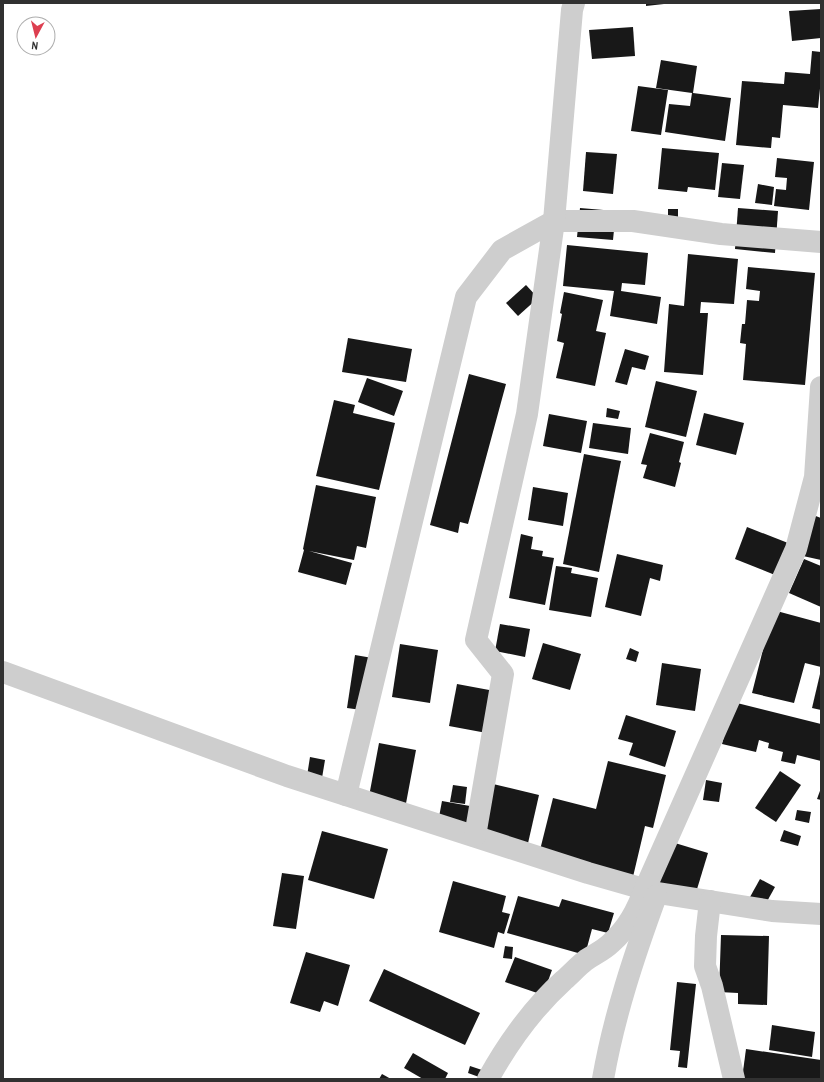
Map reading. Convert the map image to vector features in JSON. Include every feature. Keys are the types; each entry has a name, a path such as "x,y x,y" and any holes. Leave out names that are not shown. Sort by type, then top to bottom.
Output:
{"street":[{"path":"475,836 503,674 476,640 526,414 554,221 572,10 574,3"},
{"path":"346,795 466,297 502,250 554,221 633,221 721,234 821,242"},
{"path":"603,1079 614,1029 641,938 651,891 796,549 814,477 821,387"},
{"path":"3,672 280,773 588,873 651,891 772,911 821,914"},
{"path":"488,1079 522,1026 541,1003 586,960 611,944 621,933 651,891"},
{"path":"710,901 706,936 705,966 712,986 734,1079"}],"building":[{"path":"646,3 664,3 664,4 646,6"},
{"path":"821,9 821,38 792,41 789,11"},
{"path":"633,27 635,56 592,59 589,30"},
{"path":"812,51 821,52 821,79 818,108 783,105 780,138 772,137 771,148 736,145 742,81 784,84 785,72 810,74"},
{"path":"661,60 697,66 693,93 731,98 725,141 665,132 669,104 690,106 692,93 656,88"},
{"path":"638,86 668,90 661,135 631,131"},
{"path":"662,148 719,153 715,190 688,187 687,192 658,189"},
{"path":"586,152 617,154 613,194 583,191"},
{"path":"777,158 814,162 809,210 774,206 776,189 786,190 787,178 775,177"},
{"path":"722,163 744,165 740,199 718,197"},
{"path":"758,184 774,187 772,205 755,203"},
{"path":"580,208 627,212 614,230 613,240 577,237"},
{"path":"738,208 778,211 775,253 735,249"},
{"path":"668,209 678,209 678,225 668,225"},
{"path":"567,245 648,253 645,285 622,283 621,291 661,297 657,324 610,316 614,291 563,286"},
{"path":"688,254 738,259 734,304 701,302 700,313 708,313 703,375 664,372 669,304 684,306"},
{"path":"748,267 815,273 805,385 743,380 746,344 740,343 742,324 745,324 747,300 759,301 760,291 746,289"},
{"path":"526,285 538,298 518,316 506,303"},
{"path":"564,292 603,300 596,331 606,333 595,386 556,378 564,343 557,341"},
{"path":"348,338 412,349 406,382 342,372"},
{"path":"625,349 649,356 645,370 632,367 627,385 615,382"},
{"path":"469,374 506,384 468,524 460,522 458,533 430,525"},
{"path":"367,378 403,391 394,416 358,402"},
{"path":"656,381 697,391 686,437 645,427"},
{"path":"334,400 355,405 353,413 395,423 379,490 316,476"},
{"path":"607,408 620,411 618,419 606,417"},
{"path":"704,413 744,423 736,455 696,445"},
{"path":"549,414 587,421 581,453 543,446"},
{"path":"593,423 631,428 628,454 589,448"},
{"path":"650,433 684,442 675,487 643,478 647,465 641,464"},
{"path":"584,454 621,461 599,572 563,564"},
{"path":"316,485 376,497 366,548 357,546 354,560 309,551 352,563 346,585 298,572 304,550"},
{"path":"533,487 568,493 563,526 528,520"},
{"path":"813,515 821,518 821,560 803,556"},
{"path":"747,527 788,543 775,575 735,559"},
{"path":"521,534 533,537 531,549 543,551 542,556 554,558 545,605 509,598"},
{"path":"617,554 663,565 660,581 650,578 641,616 605,607"},
{"path":"804,559 821,566 821,607 789,593"},
{"path":"556,566 572,568 571,573 598,578 591,617 549,610"},
{"path":"773,610 821,623 821,667 805,663 794,703 752,693"},
{"path":"500,624 530,629 525,657 495,651"},
{"path":"543,643 581,654 570,690 532,679"},
{"path":"400,644 438,650 430,703 392,697"},
{"path":"630,648 639,652 636,662 626,659"},
{"path":"355,655 384,660 376,712 347,708"},
{"path":"662,663 701,669 695,711 656,705"},
{"path":"821,674 821,710 812,708"},
{"path":"457,684 500,692 492,734 449,726"},
{"path":"733,702 821,724 821,761 797,755 795,764 781,761 783,752 768,748 769,743 759,740 756,752 722,744"},
{"path":"626,715 676,731 665,767 629,755 633,743 618,739"},
{"path":"379,743 416,750 404,814 367,807"},
{"path":"310,757 325,760 322,778 307,776"},
{"path":"608,761 666,775 653,828 645,826 632,881 538,858 553,798 596,809"},
{"path":"780,771 801,785 776,822 755,808"},
{"path":"706,780 722,783 719,802 703,800"},
{"path":"493,784 539,795 526,852 480,841"},
{"path":"453,785 467,787 465,804 450,802"},
{"path":"821,788 821,800 817,799"},
{"path":"442,801 470,806 465,833 437,828"},
{"path":"797,810 811,812 809,823 795,820"},
{"path":"784,830 801,836 798,846 780,841"},
{"path":"322,831 388,849 374,899 308,880"},
{"path":"665,840 708,853 694,899 651,886"},
{"path":"282,873 304,876 296,929 273,926"},
{"path":"760,879 775,887 760,914 745,906"},
{"path":"453,881 506,896 502,912 510,914 504,934 498,932 494,948 439,932"},
{"path":"518,896 559,907 562,899 614,913 608,933 592,929 585,955 507,933"},
{"path":"721,935 769,936 767,1005 738,1004 738,993 719,992"},
{"path":"505,946 513,947 512,959 503,958"},
{"path":"306,952 350,965 338,1006 324,1001 320,1012 290,1003"},
{"path":"515,957 552,970 543,995 505,982"},
{"path":"384,969 480,1013 465,1045 369,1001"},
{"path":"677,982 696,984 687,1068 678,1067 680,1051 670,1050"},
{"path":"772,1025 815,1032 812,1057 769,1050"},
{"path":"746,1049 821,1060 821,1079 742,1079"},
{"path":"413,1053 448,1073 445,1079 423,1079 404,1068"},
{"path":"470,1066 482,1070 479,1077 468,1073"},
{"path":"382,1074 391,1079 379,1079"}]}
